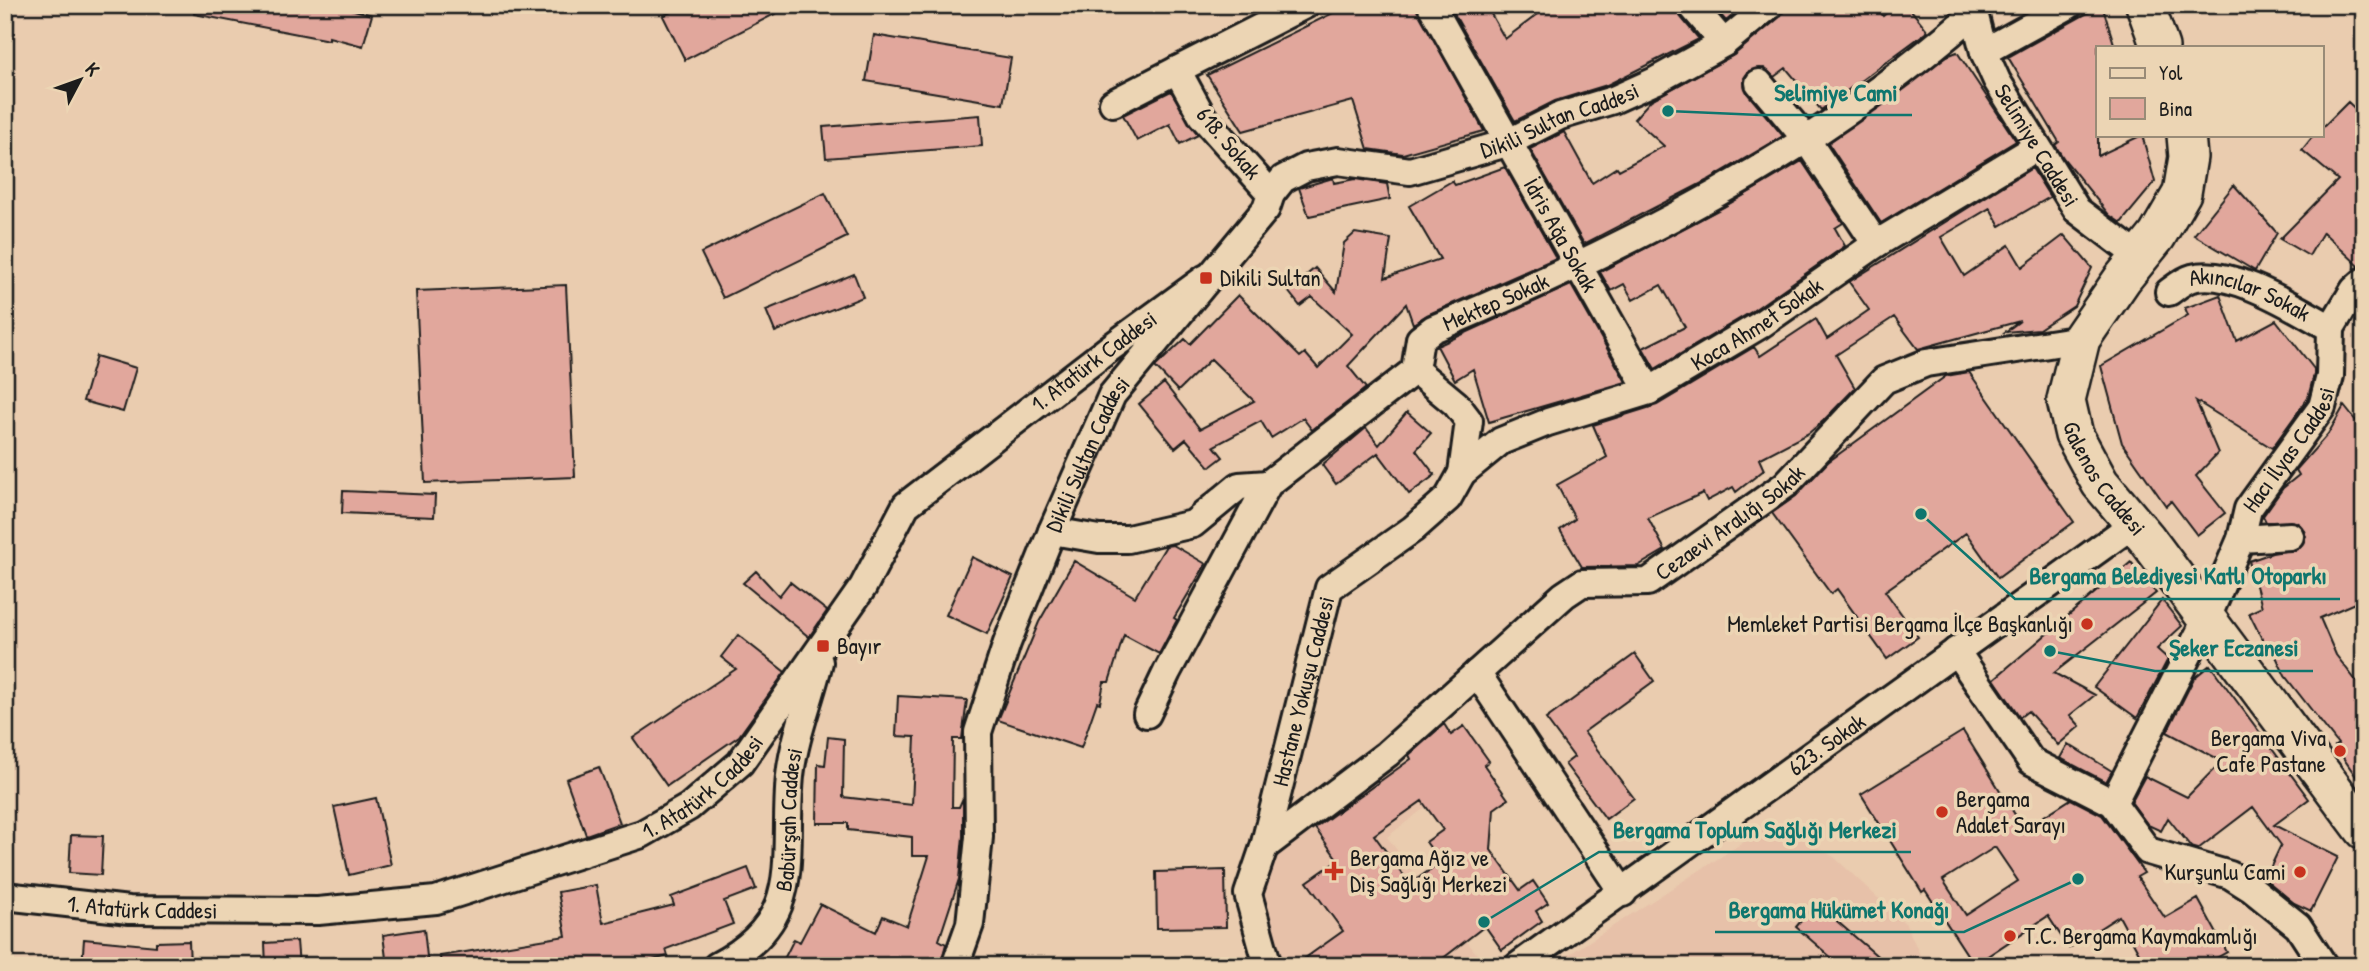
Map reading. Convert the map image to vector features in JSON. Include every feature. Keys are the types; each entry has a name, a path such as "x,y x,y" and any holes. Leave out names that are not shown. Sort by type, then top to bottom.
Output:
{"main road":[{"path":"2145,5 2160,46"},
{"name":"Galenos Caddesi","path":"2186,136 2188,157 2182,193 2157,236 2131,267 2081,339 2066,400 2074,435 2100,483 2135,523 2364,830"}],"street":[{"path":"1113,103 1305,5"},
{"name":"İdris Ağa Sokak","path":"1431,5 1649,391"},
{"path":"1691,5 1724,43"},
{"name":"Dikili Sultan Caddesi","path":"955,966 970,924 979,837 978,732 1007,643 1052,531 1112,395 1206,278 1266,209 1271,194 1283,179 1306,167 1338,161 1410,171 1507,143 1560,116 1613,100 1655,81 1724,43 1770,5"},
{"path":"1984,52 2069,5"},
{"name":"Selimiye Caddesi","path":"1973,10 1984,52 1997,81 2077,210 2131,267"},
{"name":"Mektep Sokak","path":"1415,370 1420,339 1433,329 1578,266 1691,209 1806,139 1928,53 1973,10"},
{"name":"618. Sokak","path":"1177,70 1202,116 1271,194"},
{"path":"1759,83 1806,139 1876,244"},
{"name":"Koca Ahmet Sokak","path":"1462,473 1501,441 1548,422 1649,391 1760,325 1876,244 2038,147"},
{"name":"Akıncılar Sokak","path":"2169,292 2190,278 2207,275 2249,285 2331,328"},
{"name":"1. Atatürk Caddesi","path":"5,896 129,910 318,911 436,900 642,834 689,807 740,763 863,587 906,505 1110,348 1206,278"},
{"path":"2331,328 2364,281"},
{"name":"Hacı İlyas Caddesi","path":"2113,803 2207,618 2241,539 2248,509 2322,407 2330,376 2331,328"},
{"name":"Cezaevi Aralığı Sokak","path":"1264,847 1387,754 1582,583 1648,582 1785,485 1884,380 1926,363 2081,339"},
{"path":"1147,715 1167,672 1268,484 1415,370 1441,390 1469,421 1462,473"},
{"name":"Hastane Yokuşu Caddesi","path":"1268,966 1248,894 1264,847 1329,588 1413,529 1448,498 1462,473"},
{"path":"1052,531 1098,539 1128,539 1193,524 1239,486 1268,484"},
{"name":"623. Sokak","path":"1518,966 2135,523"},
{"path":"2241,539 2290,536"},
{"name":"Babürşah Caddesi","path":"717,966 737,955 764,933 778,911 787,863 790,774 823,646"},
{"path":"1956,651 2031,761 2113,803 2148,851 2230,875 2275,905 2298,926 2324,966"},
{"path":"1477,673 1623,893"}],"shaded area":[{"name":"Bergama Ağız ve Diş Sağlığı Merkezi","path":"1387,754 1427,806 1387,837 1486,966 1268,966 1248,894 1264,847"},
{"path":"1775,822 1834,857 1906,924 1925,966 1551,966"}],"building":[{"path":"195,5 336,5 372,15 363,46 329,37 329,40 194,14"},
{"path":"684,5 792,5 685,60 663,16"},
{"path":"1349,5 1415,5 1484,131 1403,154 1368,149 1353,101 1243,131 1207,75"},
{"path":"1449,5 1486,5 1505,39 1550,5 1676,5 1679,15 1699,39 1607,85 1555,101 1515,121"},
{"path":"1712,5 1745,5 1726,21"},
{"path":"1785,5 1876,5 1883,16 1896,5 1907,5 1928,31 1821,110 1786,68 1774,77 1764,68 1749,71 1744,78 1747,93 1783,136 1708,180 1584,244 1530,149 1564,132 1592,183 1617,167 1619,170 1664,146 1634,119 1651,100 1734,55 1780,17"},
{"path":"2102,5 2115,46 2096,46 2098,156 2142,136 2155,182 2121,223 2109,215 2064,159 2055,145 2059,142 2008,57"},
{"path":"874,35 1011,58 1003,104 866,81"},
{"path":"1957,52 2016,141 1881,223 1828,143 1947,56"},
{"path":"1171,91 1198,135 1180,144 1170,124 1137,141 1123,115"},
{"path":"2348,102 2364,117 2364,266 2359,266 2323,232 2309,256 2280,239 2338,180 2302,150 2313,136 2324,136 2324,126"},
{"path":"980,115 982,146 826,158 823,127"},
{"path":"1802,161 1843,223 1835,228 1845,246 1751,312 1655,369 1643,348 1685,327 1661,285 1633,300 1624,284 1611,291 1600,272 1724,207"},
{"path":"1505,167 1556,258 1427,315 1413,324 1406,304 1348,366 1366,388 1312,430 1303,418 1271,438 1261,421 1214,446 1223,457 1210,467 1186,439 1175,448 1139,404 1164,383 1200,429 1254,401 1211,359 1178,391 1155,367 1185,339 1190,344 1238,295 1300,357 1305,353 1318,368 1352,334 1312,297 1300,306 1288,291 1315,268 1336,292 1344,243 1355,233 1391,239 1385,278 1440,259 1409,206 1452,181 1455,185"},
{"path":"2032,168 2050,197 2000,226 1990,208 1941,237 1964,276 2009,245 2022,267 2064,235 2092,268 2074,306 2039,329 2005,332 2020,321 1918,349 1894,317 1836,355 1855,388 1809,433 1759,459 1764,470 1736,492 1733,487 1707,501 1703,493 1648,518 1665,550 1638,566 1582,567 1560,530 1575,519 1557,485 1607,457 1593,425 1657,405 1754,347 1760,356 1816,319 1827,339 1869,310 1849,282"},
{"path":"1333,178 1334,183 1355,179 1387,184 1390,199 1309,216 1299,188"},
{"path":"2234,185 2277,233 2255,271 2194,235"},
{"path":"825,193 847,237 723,298 701,253"},
{"path":"854,274 863,297 775,332 766,310"},
{"path":"566,285 575,477 425,483 416,291"},
{"path":"1571,285 1626,382 1489,422 1473,369 1455,380 1437,346"},
{"path":"2220,295 2237,341 2276,320 2314,369 2314,374 2308,398 2272,448 2196,401 2218,453 2196,476 2225,513 2197,535 2171,501 2166,506 2122,443 2101,366 2188,315 2185,308"},
{"path":"96,356 136,368 123,412 83,401"},
{"path":"1969,372 2074,522 1998,578 1966,533 1885,591 1918,637 1887,659 1837,589 1831,594 1772,513 1796,496 1828,462 1946,376"},
{"path":"2344,406 2364,431 2364,599 2320,618 2336,655 2364,691 2364,788 2335,746 2338,744 2285,676 2269,641 2264,643 2249,613 2262,607 2249,561 2272,553 2298,549 2306,536 2296,522 2266,522 2263,516 2283,488 2299,475 2296,470 2328,434"},
{"path":"1407,412 1431,433 1416,450 1435,475 1409,494 1378,453 1336,484 1322,465 1366,428 1379,445"},
{"path":"343,491 435,495 434,517 342,513"},
{"path":"1173,545 1206,564 1174,618 1177,620 1159,654 1124,635 1109,682 1104,682 1100,703 1097,702 1081,748 998,720 1039,622 1074,561 1135,597 1166,546"},
{"path":"972,557 1013,577 987,634 946,615"},
{"path":"2131,562 2156,593 2054,673 2095,695 2070,715 2080,726 2058,745 2028,711 2020,717 1994,679"},
{"path":"756,571 779,596 790,582 827,611 809,637 743,583"},
{"path":"2162,600 2182,626 2157,649 2168,659 2137,718 2094,687"},
{"path":"738,635 785,672 739,736 667,786 633,738 736,669 721,657"},
{"path":"1635,654 1654,681 1584,732 1634,798 1606,819 1565,764 1574,757 1546,719"},
{"path":"2210,665 2309,799 2274,825 2338,857 2311,911 2294,903 2265,879 2281,845 2253,807 2198,849 2191,847 2168,818 2161,831 2148,825 2131,802 2145,776 2187,797 2222,761 2167,732 2194,678"},
{"path":"898,696 967,700 962,739 953,739 952,807 959,807 963,798 959,879 939,940 946,944 940,966 791,966 784,959 794,939 800,942 820,904 876,932 883,916 907,926 929,856 912,856 912,837 848,830 848,823 817,823 818,764 825,765 828,737 844,739 843,797 912,805 915,737 896,736"},
{"path":"1444,724 1451,735 1464,726 1489,761 1484,765 1508,799 1494,809 1491,850 1520,890 1533,881 1548,903 1536,911 1542,921 1502,950 1485,926 1433,966 1294,966 1343,931 1307,882 1338,860 1315,828 1411,759 1409,755","holes":["1422,801 1443,830 1426,842 1441,862 1410,884 1374,835"]},
{"path":"1963,731 2024,829 2071,799 2102,815 2144,873 2137,877 2165,918 2198,899 2227,952 2202,966 2146,966 2119,916 2069,948 2048,916 1974,965 1925,890 1922,892 1861,794","holes":["1995,847 2018,881 1966,915 1943,880"]},
{"path":"2068,744 2112,771 2106,782 2060,758"},
{"path":"599,767 620,823 586,835 566,779"},
{"path":"376,798 391,865 349,875 334,807"},
{"path":"71,835 103,836 101,875 69,873"},
{"path":"748,868 756,889 724,901 733,924 666,949 668,956 630,966 441,966 440,956 566,936 558,892 596,885 603,923 674,905 671,897"},
{"path":"1225,870 1226,927 1157,928 1156,872"},
{"path":"1816,903 1889,966 1841,966 1796,927"},
{"path":"424,929 428,966 387,966 383,935"},
{"path":"84,939 156,946 156,942 189,941 190,966 82,966"},
{"path":"297,941 299,966 266,966 265,943"}],"place":[{"name":"Selimiye Cami","path":"1668,111"},
{"name":"Dikili Sultan","path":"1206,278"},
{"name":"Bergama Belediyesi Katlı Otoparkı","path":"1921,514"},
{"name":"Memleket Partisi Bergama İlçe Başkanlığı","path":"2087,624"},
{"name":"Bayır","path":"823,646"},
{"name":"Şeker Eczanesi","path":"2050,651"},
{"name":"Bergama Viva Cafe Pastane","path":"2340,751"},
{"name":"Bergama Adalet Sarayı","path":"1942,812"},
{"name":"Bergama Ağız ve Diş Sağlığı Merkezi","path":"1334,871"},
{"name":"Kurşunlu Cami","path":"2300,872"},
{"name":"Bergama Hükümet Konağı","path":"2078,879"},
{"name":"Bergama Toplum Sağlığı Merkezi","path":"1484,922"},
{"name":"T.C. Bergama Kaymakamlığı","path":"2010,936"}]}
